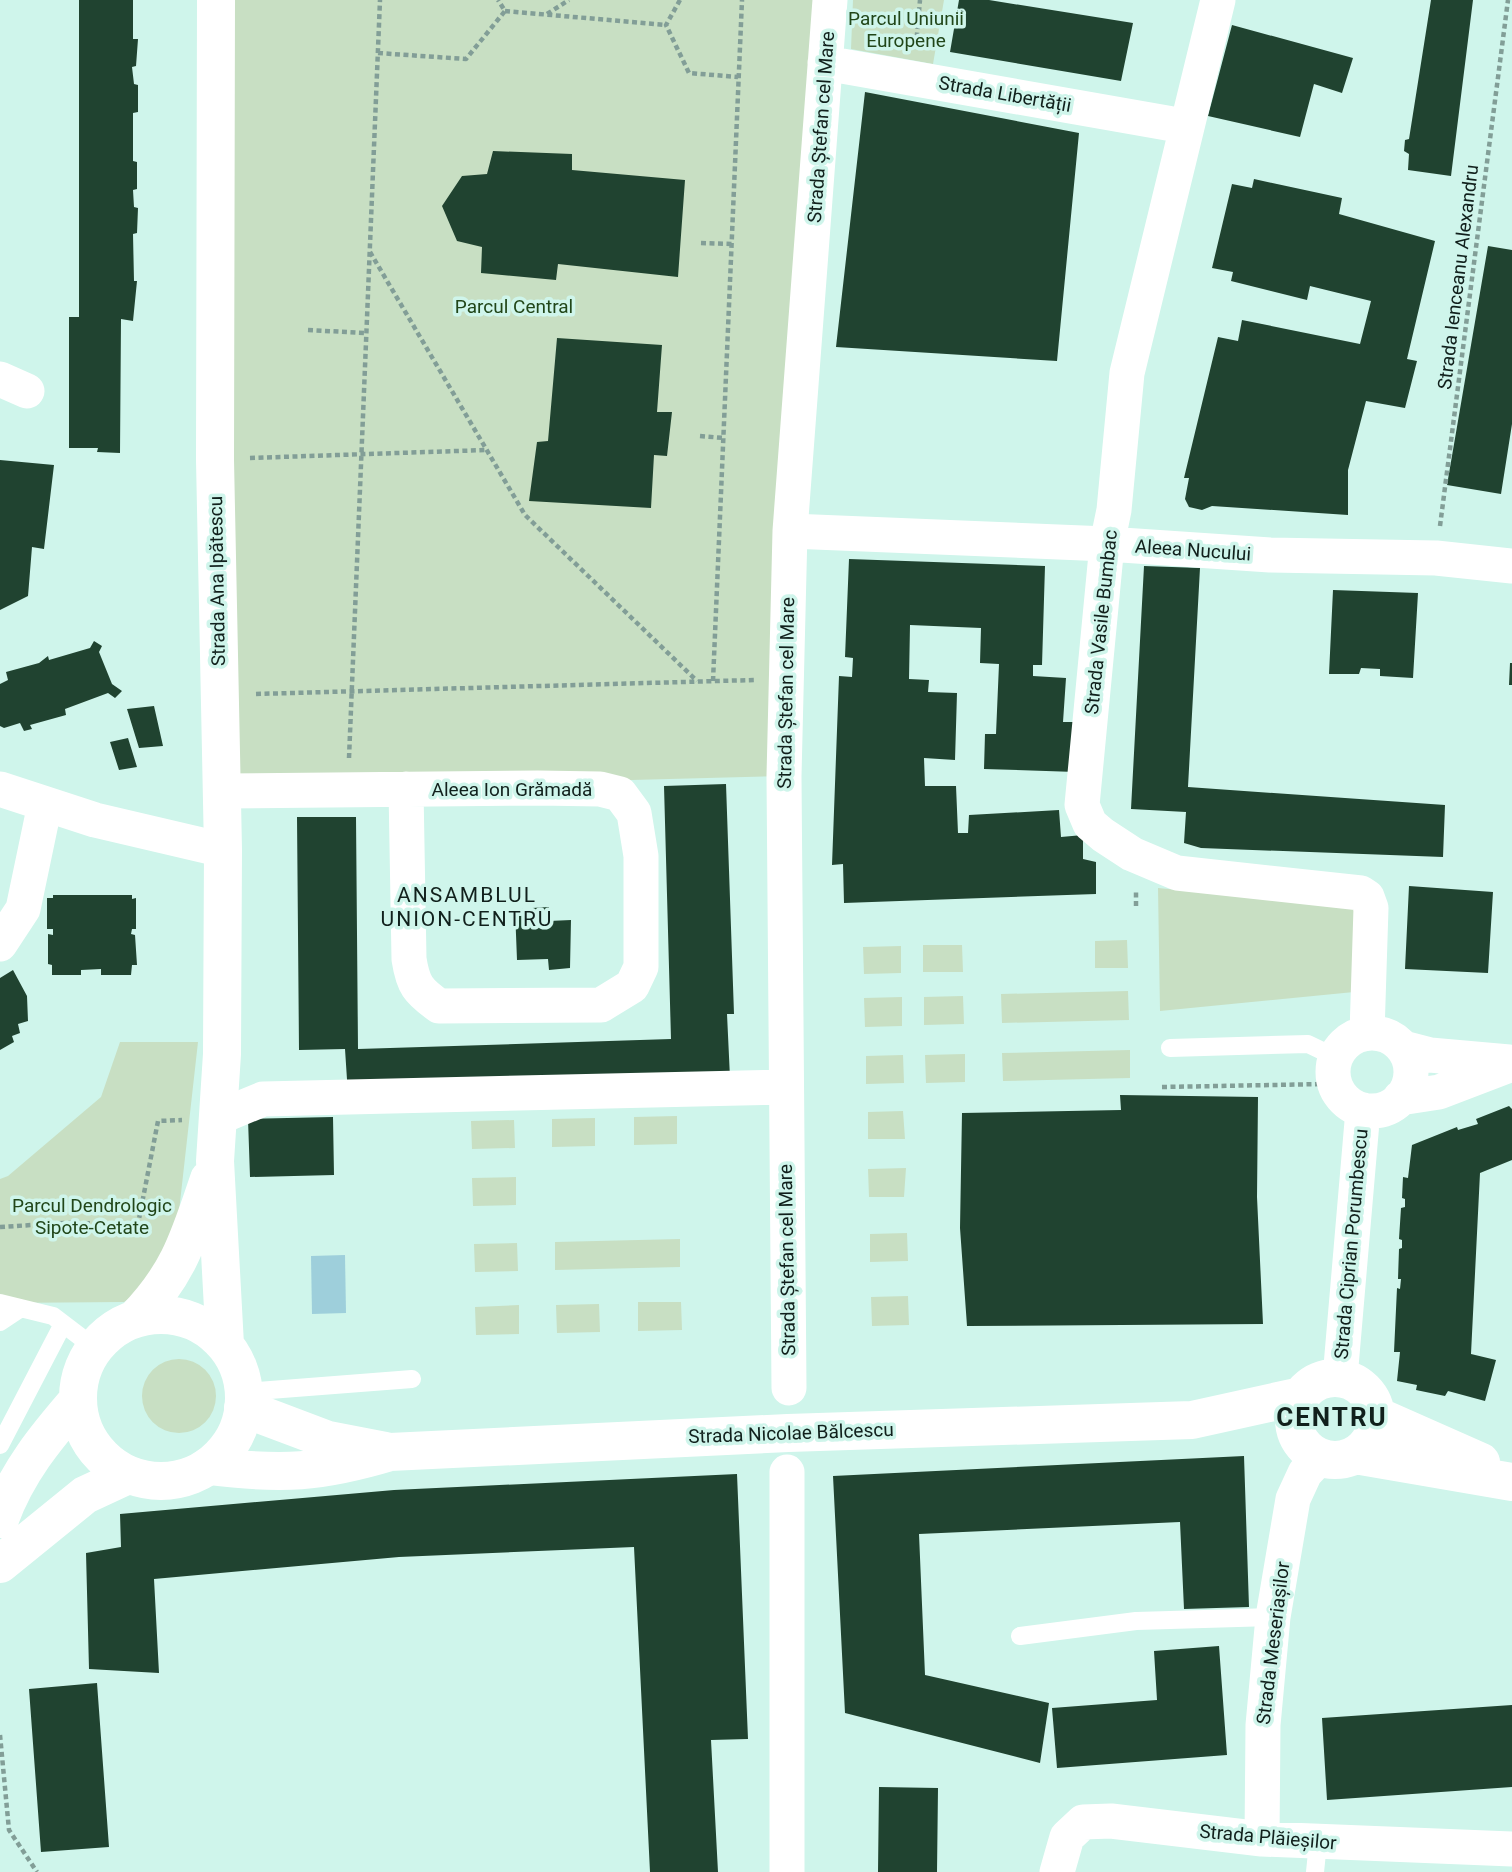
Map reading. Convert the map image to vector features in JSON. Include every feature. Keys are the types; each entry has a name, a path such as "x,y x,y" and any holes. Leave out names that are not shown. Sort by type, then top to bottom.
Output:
{"main road":[{"name":"Strada Ana Ipătescu","path":"216,0 215,460 223,850 222,1054 215,1161 225,1345"},
{"name":"Strada Ana Ipătescu","path":"135,1319 156,1298 177,1267 215,1161"},
{"path":"160,1315 185,1318 207,1329 225,1345 241,1375 244,1400 237,1430 226,1450 209,1466 190,1476 170,1481 128,1475 108,1462 92,1445 82,1424 78,1400 80,1379 95,1348 117,1328 135,1319 160,1315"},
{"path":"1340,1378 1361,1386 1374,1405 1377,1416 1372,1438 1325,1450 1294,1417 1301,1396 1318,1382 1340,1378"},
{"name":"Strada Nicolae Bălcescu","path":"244,1400 328,1440 390,1452 788,1433 1192,1420 1301,1396"},
{"path":"0,1518 8,1496 36,1449 78,1400"},
{"path":"1377,1416 1512,1476"},
{"name":"Strada Nicolae Bălcescu","path":"1192,1420 1325,1450 1512,1482"},
{"name":"Strada Nicolae Bălcescu","path":"209,1466 256,1472 299,1472 337,1468 390,1452"},
{"path":"0,1564 85,1495 128,1475"}],"street":[{"name":"Strada Ștefan cel Mare","path":"789,1388 785,1087 786,679 790,531 830,0"},
{"name":"Strada Vasile Bumbac","path":"1218,0 1184,126 1127,373 1114,510 1107,544 1082,805 1090,824 1132,853 1177,873 1361,893 1367,897 1371,908 1367,1033"},
{"name":"Strada Libertății","path":"825,63 1184,126"},
{"name":"Aleea Nucului","path":"790,531 1107,544 1270,555 1436,558 1512,566"},
{"path":"0,789 95,820 223,850"},
{"name":"Aleea Ion Grămadă","path":"222,791 348,789 406,789 600,789 620,794 634,813 641,856 641,967 632,985 601,1005 439,1006 426,997 413,982 410,959 406,789"},
{"path":"0,944 23,909 45,804"},
{"path":"1403,1048 1411,1074 1408,1087 1389,1107 1363,1110 1340,1096 1335,1070 1343,1045 1367,1033 1393,1039 1403,1048 1430,1055 1512,1063"},
{"path":"1400,1098 1439,1092 1512,1063"},
{"path":"217,1118 263,1099 785,1087"},
{"name":"Strada Ciprian Porumbescu","path":"1340,1378 1363,1110"},
{"name":"Strada Meseriașilor","path":"1262,1839 1263,1725 1272,1617 1293,1499 1305,1473 1325,1450"},
{"path":"787,1472 787,1872"},
{"name":"Strada Plăieșilor","path":"1057,1872 1067,1837 1083,1822 1111,1821 1262,1839 1317,1857 1512,1849"}],"lane":[{"path":"1170,1048 1308,1044 1335,1070"},
{"path":"0,1303 53,1316 95,1348"},
{"path":"0,1322 21,1308"},
{"path":"0,1445 63,1324"},
{"path":"244,1400 412,1379"},
{"path":"1020,1636 1136,1621 1272,1617"}],"path":[{"path":"348,789 380,0"},
{"path":"498,0 505,11"},
{"path":"546,14 569,0"},
{"path":"666,25 680,0"},
{"path":"713,681 742,0"},
{"path":"912,78 920,0"},
{"name":"Strada Ienceanu Alexandru","path":"1436,558 1508,0"},
{"path":"378,53 466,59 505,11"},
{"path":"505,11 666,25"},
{"path":"666,25 689,73 738,77"},
{"path":"701,243 732,244"},
{"path":"369,252 525,515 698,682"},
{"path":"307,330 366,334"},
{"path":"701,436 723,438"},
{"path":"215,460 486,450"},
{"path":"220,695 786,679"},
{"path":"1162,1087 1335,1070"},
{"path":"0,1227 64,1223 138,1224 158,1121 217,1118"},
{"path":"0,1735 9,1830 37,1872"}],"green space":[{"name":"Parcul Central","path":"218,0 832,0 784,776 222,791"},
{"name":"Parcul Uniunii Europene","path":"853,0 944,0 933,64 851,49"},
{"path":"1158,888 1356,907 1354,992 1160,1011"},
{"path":"1127,940 1128,968 1095,968 1095,941"},
{"path":"923,945 962,945 963,972 923,972"},
{"path":"901,946 901,973 864,974 863,947"},
{"path":"1128,991 1129,1020 1002,1023 1001,994"},
{"path":"963,996 964,1024 924,1025 924,997"},
{"path":"902,997 902,1026 865,1027 864,998"},
{"name":"Parcul Dendrologic Sipote-Cetate","path":"120,1042 198,1042 176,1238 158,1278 124,1302 0,1303 0,1179 8,1176 101,1097"},
{"path":"1130,1050 1130,1078 1003,1081 1002,1053"},
{"path":"965,1054 965,1082 926,1083 925,1055"},
{"path":"903,1055 904,1083 866,1084 866,1056"},
{"path":"903,1111 905,1139 868,1139 868,1112"},
{"path":"677,1116 677,1144 634,1145 634,1117"},
{"path":"595,1118 595,1146 552,1147 552,1119"},
{"path":"514,1120 515,1148 472,1149 471,1121"},
{"path":"906,1168 904,1197 869,1197 868,1169"},
{"path":"516,1177 516,1205 473,1206 472,1178"},
{"path":"907,1233 908,1261 870,1262 870,1234"},
{"path":"680,1239 680,1267 555,1270 555,1242"},
{"path":"517,1243 518,1271 475,1272 474,1244"},
{"path":"908,1296 909,1325 872,1326 871,1297"},
{"path":"638,1302 681,1302 682,1330 638,1331"},
{"path":"599,1304 600,1332 557,1333 556,1305"},
{"path":"519,1305 519,1334 476,1335 475,1307"},
{"path":"179,1359 200,1365 210,1375 216,1396 210,1417 200,1427 179,1433 158,1427 148,1417 142,1396 148,1375 158,1365"}],"water":[{"path":"345,1255 346,1313 312,1314 311,1256"}],"building":[{"path":"79,0 133,0 133,39 138,39 136,66 132,67 134,84 138,85 138,112 133,113 133,161 137,162 137,189 133,190 134,207 138,208 137,233 133,234 134,281 137,281 133,321 121,319 120,453 97,452 98,448 69,448 69,317 79,317"},
{"path":"959,0 989,0 1133,23 1121,81 950,52"},
{"path":"1431,0 1473,0 1451,176 1408,170 1409,154 1404,151 1405,140 1409,139"},
{"path":"1232,25 1353,58 1342,93 1314,84 1300,137 1208,116"},
{"path":"865,92 1079,133 1057,361 836,347"},
{"path":"493,151 572,154 572,170 685,180 678,277 558,264 556,280 481,273 482,247 457,241 442,206 462,176 487,174"},
{"path":"1254,179 1342,198 1339,214 1435,241 1407,359 1417,361 1405,408 1366,401 1348,470 1348,515 1212,506 1202,510 1189,507 1185,499 1189,478 1184,478 1218,337 1238,341 1242,320 1360,344 1371,301 1310,286 1307,300 1231,281 1233,272 1212,268 1232,184 1252,188"},
{"path":"1488,246 1512,250 1512,424 1501,494 1447,485"},
{"path":"557,338 662,345 657,412 672,412 667,456 654,455 651,508 529,501 537,442 548,441"},
{"path":"0,460 54,465 44,549 32,547 28,596 0,610"},
{"path":"849,559 1045,566 1042,665 1033,665 1033,676 1066,678 1063,722 1077,722 1076,772 984,769 985,734 996,734 999,664 980,663 981,628 910,625 909,679 929,680 928,692 957,693 955,760 924,758 925,786 956,786 958,833 968,833 969,815 1059,810 1061,837 1083,835 1083,859 1096,862 1096,894 844,903 843,864 832,865 839,676 852,677 853,658 845,657"},
{"path":"1144,566 1200,568 1188,787 1445,805 1443,857 1201,848 1184,843 1186,812 1131,809"},
{"path":"1333,590 1418,593 1413,678 1380,676 1380,669 1361,668 1359,674 1329,674"},
{"path":"94,641 102,646 99,652 112,684 122,691 115,698 108,693 65,709 66,715 30,725 32,729 24,731 20,723 4,728 0,726 0,684 8,680 6,672 39,663 48,656 49,660 90,648"},
{"path":"1512,663 1512,685 1509,685"},
{"path":"154,706 163,746 139,748 127,709"},
{"path":"128,738 137,767 119,770 110,742"},
{"path":"726,784 734,1014 727,1014 731,1099 349,1110 345,1049 299,1050 297,817 356,817 358,1049 671,1039 664,786"},
{"path":"1409,886 1493,892 1488,973 1405,969"},
{"path":"53,895 132,895 132,899 136,898 136,929 132,929 131,934 135,935 137,965 132,965 131,975 101,975 101,969 81,970 81,975 52,975 52,965 48,964 48,934 53,935 53,929 47,929 47,898 53,898"},
{"path":"549,907 549,921 571,920 570,968 549,970 548,959 517,960 515,909"},
{"path":"13,970 27,996 28,1021 18,1024 20,1033 12,1036 14,1042 0,1050 0,978"},
{"path":"1120,1095 1258,1097 1257,1197 1263,1324 967,1326 960,1228 962,1113 1121,1110"},
{"path":"1509,1106 1512,1109 1512,1160 1480,1173 1471,1354 1496,1360 1485,1401 1448,1391 1445,1396 1416,1390 1417,1385 1397,1381 1400,1352 1394,1352 1397,1288 1400,1289 1401,1279 1398,1279 1399,1249 1402,1248 1402,1240 1399,1239 1401,1208 1405,1207 1405,1199 1402,1198 1403,1177 1408,1178 1412,1145 1457,1127 1458,1130 1478,1124 1476,1119"},
{"path":"333,1117 334,1175 250,1177 248,1119"},
{"path":"1244,1456 1249,1607 1184,1609 1180,1522 919,1534 925,1675 1049,1703 1040,1763 845,1713 833,1476"},
{"path":"737,1474 748,1739 711,1740 718,1872 650,1872 634,1547 399,1557 154,1579 159,1673 89,1669 86,1553 121,1547 120,1514 394,1490"},
{"path":"1219,1646 1227,1755 1057,1768 1052,1708 1157,1700 1154,1651"},
{"path":"97,1683 109,1847 41,1852 29,1689"},
{"path":"1512,1705 1512,1787 1327,1800 1322,1718"},
{"path":"879,1787 938,1788 937,1872 878,1872"}],"district":[{"name":"ANSAMBLUL UNION-CENTRU","path":"467,907"},
{"name":"CENTRU","path":"1332,1417"}]}
